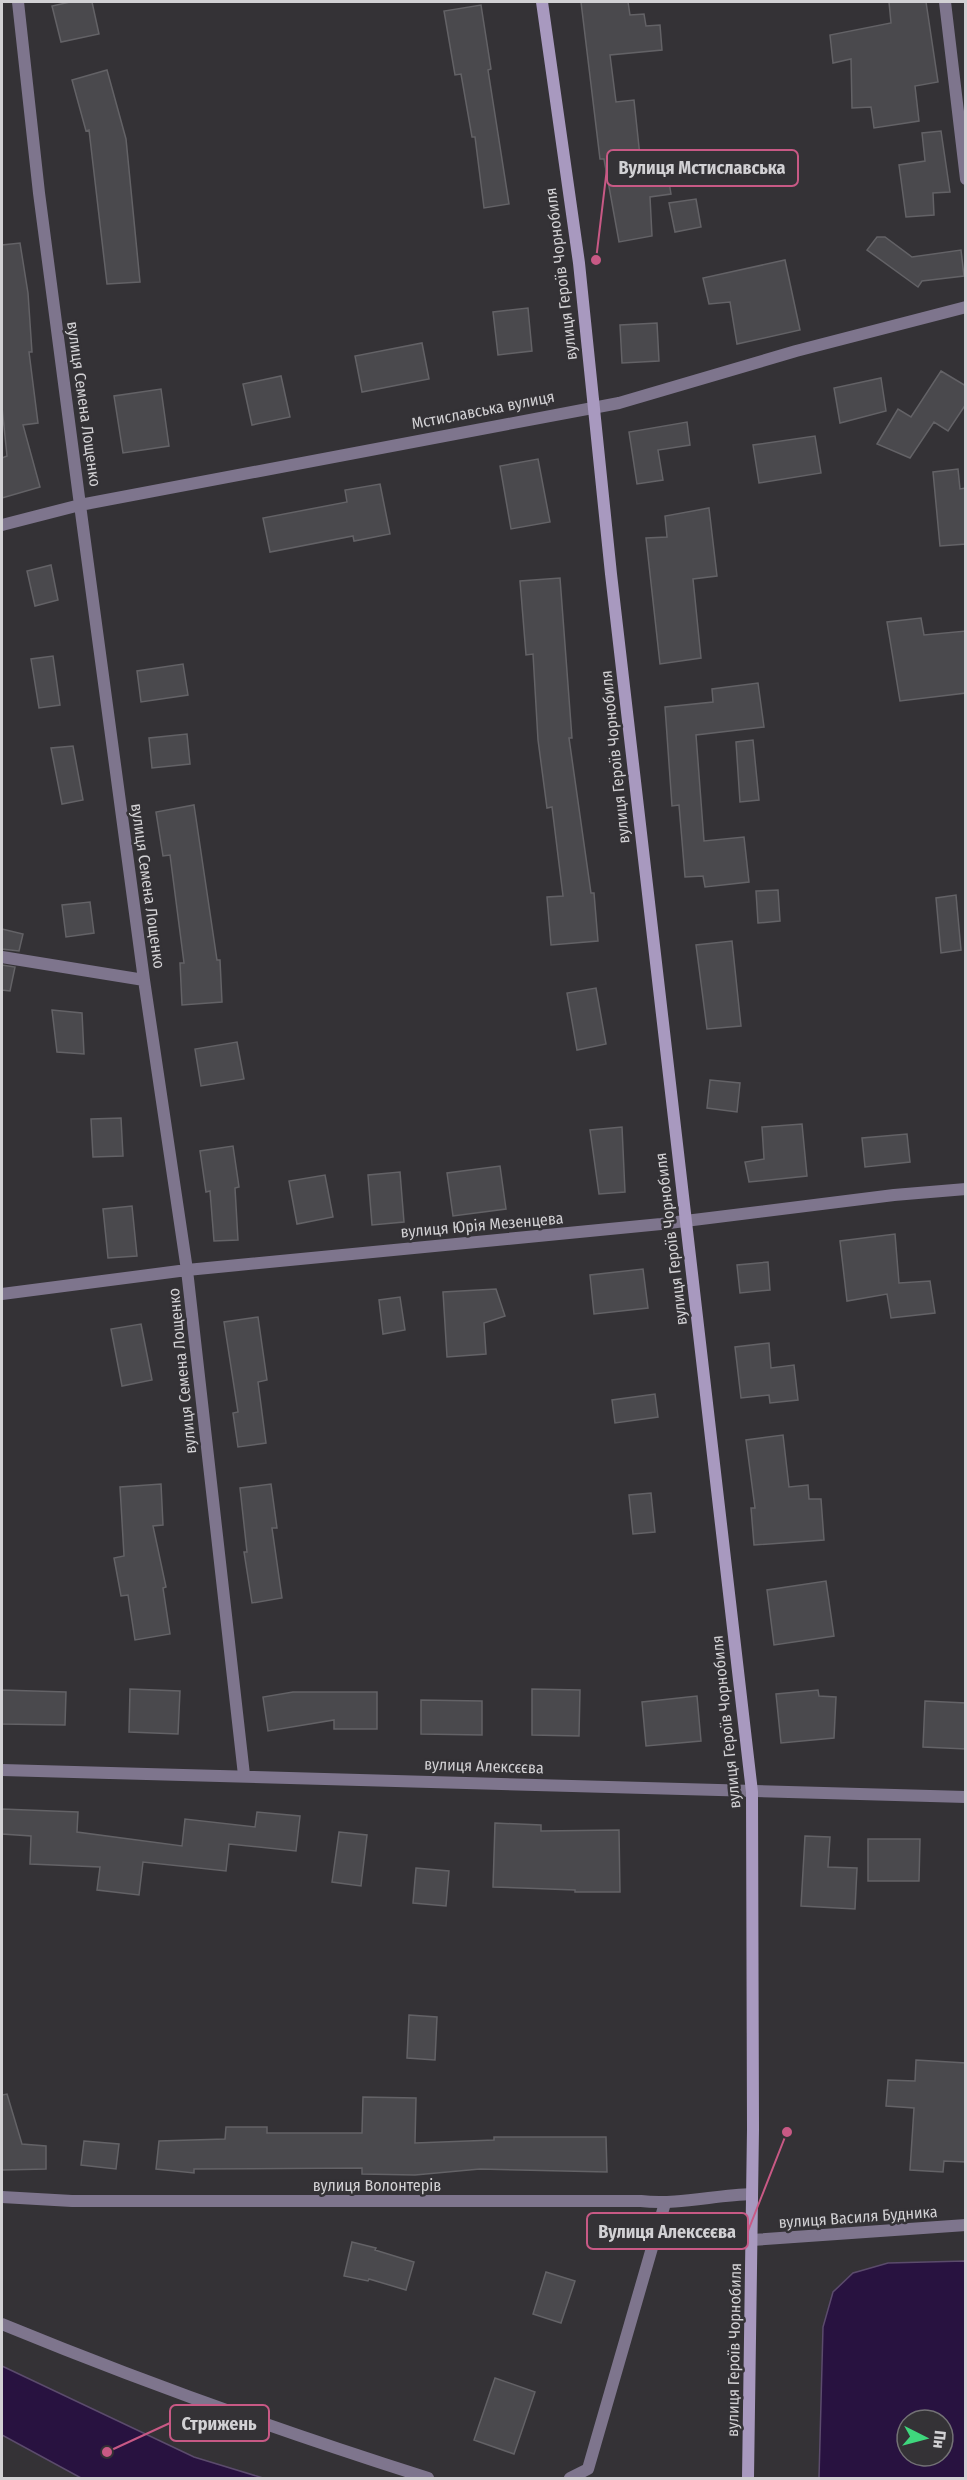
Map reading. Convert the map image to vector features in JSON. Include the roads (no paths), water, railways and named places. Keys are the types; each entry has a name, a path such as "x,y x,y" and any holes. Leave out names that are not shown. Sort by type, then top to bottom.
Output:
{"main road":[{"name":"вулиця Героїв Чорнобиля","path":"542,2 579,263 593,408 752,1792 752,2240 748,2478"}],"street":[{"name":"вулиця Семена Лощенко","path":"18,2 39,193 80,505 144,980 187,1270 244,1775"},
{"path":"945,2 966,179"},
{"name":"Мстиславська вулиця","path":"2,525 80,505 619,403 796,351 966,307"},
{"path":"2,957 144,980"},
{"name":"вулиця Юрія Мезенцева","path":"2,1294 187,1270 686,1221 966,1189"},
{"name":"вулиця Алексєєва","path":"2,1770 966,1797"},
{"name":"вулиця Волонтерів","path":"2,2197 72,2201 641,2201 665,2203 711,2196 752,2194"},
{"path":"570,2478 588,2469 665,2203"},
{"name":"вулиця Василя Будника","path":"752,2240 966,2225"},
{"path":"2,2324 137,2380 324,2445 428,2478"}],"place":[{"name":"Вулиця Мстиславська","path":"596,260"},
{"name":"Вулиця Алексєєва","path":"787,2132"},
{"name":"Стрижень","path":"107,2452"}]}
